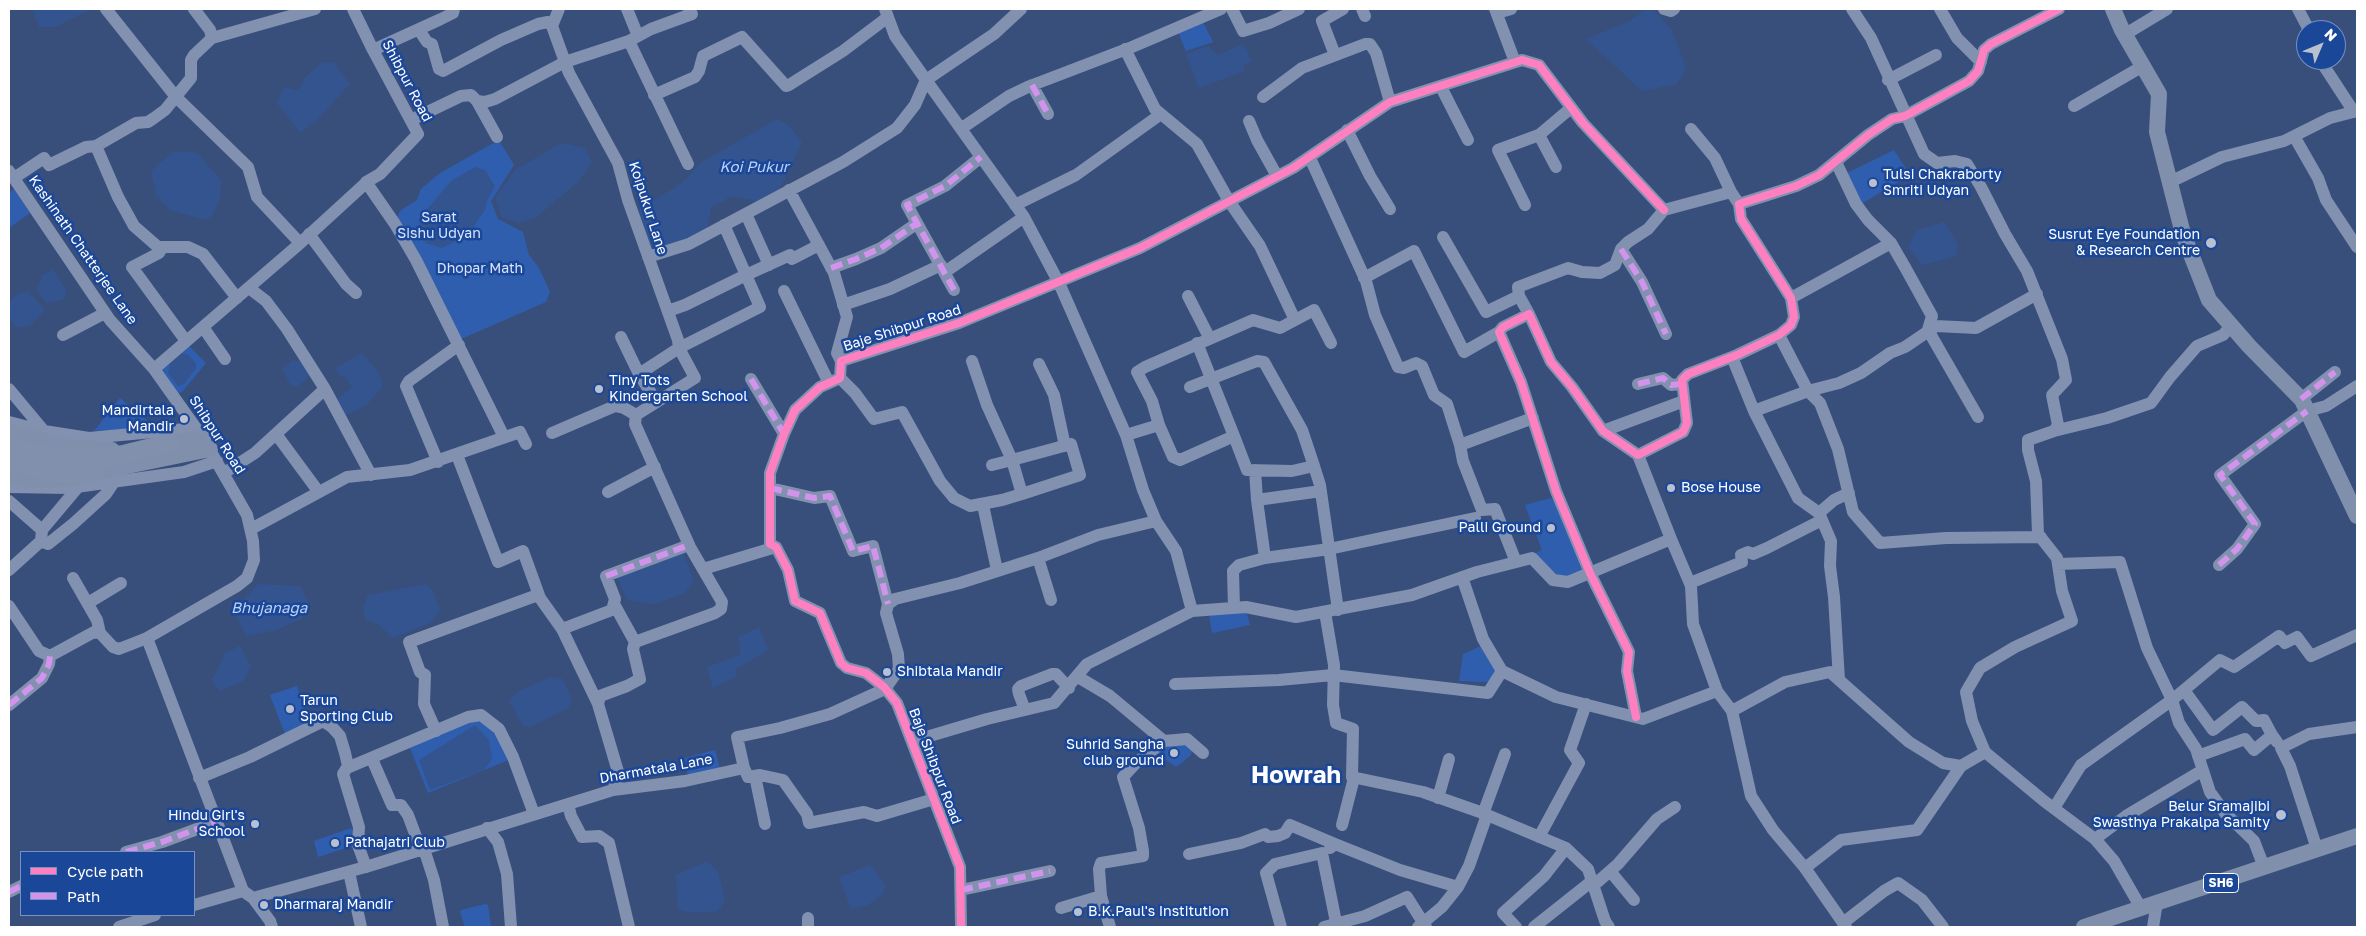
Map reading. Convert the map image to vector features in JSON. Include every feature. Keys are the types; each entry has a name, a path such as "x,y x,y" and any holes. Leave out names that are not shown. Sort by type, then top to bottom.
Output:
{"highway":[{"path":"9,460 38,469 64,473 94,461 170,443"},
{"path":"9,446 28,452 94,461"}],"main road":[{"path":"2113,9 2124,35 2159,94 2157,132 2183,234 2209,300 2304,405 2357,516"},
{"path":"9,432 71,448 94,461"},
{"path":"170,443 207,444"},
{"path":"9,478 36,480 64,478 94,461 207,444"},
{"name":"SH6","path":"2084,927 2357,836"}],"street":[{"path":"106,9 176,97 248,167 257,197 305,239 356,293"},
{"path":"194,9 210,30 212,38"},
{"path":"11,175 44,158 49,165 86,147 96,146 136,123 148,122 165,110 191,78 191,60 212,38 315,9"},
{"name":"Shibpur Road","path":"100,633 113,647 119,649 147,638 237,586 247,578 254,560 251,530 247,515 207,444 154,369 305,239 366,182 380,174 418,134 353,9"},
{"path":"373,50 453,13 454,9"},
{"path":"419,30 427,42 432,44 439,69 443,71 501,40 538,24 548,22 552,26 559,9"},
{"path":"627,9 634,39 654,95 688,164"},
{"path":"477,101 485,102 495,99 565,62 634,39 692,14 689,9"},
{"path":"648,257 689,244 858,154 897,128 916,105 926,80 994,34 1021,9"},
{"path":"962,128 1009,96 1032,85 1221,9"},
{"path":"1232,9 1243,31 1269,23 1299,9"},
{"path":"1335,55 1322,21 1343,9"},
{"path":"1511,9 1496,11 1515,62 1529,60 1538,65 1571,108 1664,210"},
{"path":"1664,9 1671,11 1674,9"},
{"path":"1852,9 1870,38 1924,154 1937,163 1955,161 1967,164 2027,271 2062,359 2066,380 2052,395 2058,425 2054,431"},
{"path":"1940,9 1957,38 1981,62"},
{"path":"1739,204 1796,186 1819,175 1868,135 1892,120 1905,116 1969,81 1978,71 1984,50 1991,44 2059,9"},
{"path":"2124,35 2167,9"},
{"path":"654,95 695,77 699,71 703,56 742,37 786,86 843,51 887,13 895,36 1024,217 1059,283 1126,435 1143,490 1156,521 1176,551 1192,611"},
{"name":"Koipukur Lane","path":"552,26 569,73 618,163 628,200 668,311 679,348 695,376 656,402"},
{"path":"1263,97 1302,68 1370,44 1376,53 1390,102"},
{"path":"1125,49 1155,109 1197,144 1229,201 1260,246 1295,320"},
{"path":"1888,80 1936,55"},
{"name":"Baje Shibpur Road","path":"961,927 960,867 897,703 886,689 866,673 848,668 841,663 820,613 795,601 788,570 776,546 770,544 770,473 795,410 820,387 835,380 841,360 959,323 1140,248 1310,158 1347,130 1390,102 1515,62"},
{"path":"2074,106 2143,66"},
{"path":"2170,182 2222,157 2284,141 2330,118 2356,112 2327,70"},
{"path":"1032,85 1048,114"},
{"path":"1441,87 1468,140"},
{"path":"411,120 461,96 470,95 477,101 496,137"},
{"path":"1525,205 1498,150 1539,135 1571,108"},
{"path":"1015,205 1076,174 1161,114"},
{"path":"1249,121 1277,176"},
{"path":"1638,455 1683,432 1687,423 1682,380 1688,374 1732,357 1779,335 1791,325 1794,318 1791,298 1741,219 1739,204 1731,192 1715,158 1691,129"},
{"path":"1347,130 1370,176 1390,209"},
{"path":"1539,135 1556,167"},
{"path":"2294,136 2318,178 2326,200 2357,247"},
{"path":"96,146 118,198 134,226 148,240 162,248 188,247 203,254 237,298"},
{"path":"954,290 907,205 945,186 982,157"},
{"path":"1310,158 1364,278 1375,315 1398,366 1404,368 1416,363 1422,366 1434,395 1447,404 1460,445 1462,461 1482,510 1495,509 1516,562"},
{"path":"1836,162 1856,204 1868,220 1892,243 1932,316 1928,330 1978,417"},
{"name":"Kashinath Chatterjee Lane","path":"11,175 106,313 154,369"},
{"path":"366,182 395,224 416,260 504,436"},
{"path":"790,190 831,268 847,317 837,353 841,360"},
{"path":"1731,192 1664,210 1648,229 1621,249 1615,265 1600,273 1582,272 1568,268 1518,287 1519,296 1551,362 1572,387 1603,431 1638,455 1690,584 1693,624 1717,691 1732,711 1751,796 1773,830 1805,868 1844,925 1884,891 1898,883 1922,900 1943,927"},
{"path":"746,214 769,265"},
{"path":"843,305 943,268 1024,217"},
{"path":"831,268 881,248 916,224"},
{"path":"639,374 679,348 760,306 724,225"},
{"path":"1443,238 1486,312 1519,296"},
{"path":"1791,298 1892,243"},
{"path":"668,311 685,305 790,255 792,259 819,245"},
{"path":"162,248 150,258 137,262 132,267 186,342"},
{"path":"1621,249 1642,282 1666,334"},
{"path":"1364,278 1414,251 1464,352 1498,332 1503,327 1529,314"},
{"path":"249,288 266,301 287,329 325,389 371,475"},
{"path":"784,292 835,380 874,419 902,412 940,481 954,498 970,506 983,505 1080,475 1071,444 992,465"},
{"path":"1754,411 1808,391 1839,383 1861,373 1890,353 1906,347 1936,326 1976,328 2037,294"},
{"path":"1188,296 1210,337"},
{"path":"1234,436 1180,460 1173,457 1159,425 1152,401 1137,372 1197,342 1253,320 1280,328 1314,310 1331,343"},
{"path":"63,335 106,313"},
{"path":"2141,908 2114,861 2095,839 1985,752 1972,721 1966,692 1980,668 2015,647 2072,621 2062,590 2057,558 2038,534 2036,481 2028,450 2028,440 2054,431 2107,418 2151,403 2170,376 2197,346 2223,335 2231,326"},
{"path":"203,327 225,359"},
{"path":"1498,332 1521,382 1556,491 1590,573 1629,652 1627,672 1636,717"},
{"path":"1779,335 1808,391 1820,403 1838,449 1853,512 1880,543 1946,538 2042,537"},
{"path":"621,337 639,374 656,402 636,415"},
{"path":"1197,342 1247,470 1292,471 1314,466"},
{"path":"438,462 406,386 409,381 459,345"},
{"path":"1732,357 1754,411 1798,498 1820,516 1831,541 1830,566 1835,606 1839,680"},
{"path":"972,361 987,405 1012,460 1022,494"},
{"path":"1190,387 1257,361 1264,362 1302,430 1314,466 1321,491 1338,610"},
{"path":"1039,364 1054,395 1065,446"},
{"path":"2219,565 2237,549 2255,524 2220,476 2304,405 2335,372"},
{"path":"1638,384 1663,378 1671,386 1682,384"},
{"path":"751,379 784,434"},
{"path":"2304,405 2326,406 2357,386"},
{"path":"9,389 44,432"},
{"path":"224,474 255,453 325,389"},
{"path":"1603,431 1684,401"},
{"path":"552,433 614,406 624,408 636,415"},
{"path":"635,642 721,609 722,602 690,545 636,424 636,415"},
{"path":"1460,445 1533,418"},
{"path":"9,422 44,432 89,438 207,444"},
{"path":"1126,435 1159,425"},
{"path":"251,530 347,477 410,470 438,462 504,436 520,432 526,444"},
{"path":"276,434 318,492"},
{"path":"9,487 69,488 184,472 207,444"},
{"path":"456,455 498,562 523,551 540,598 562,629 598,704 619,775 613,790"},
{"path":"608,492 655,467"},
{"path":"1255,470 1265,558"},
{"path":"9,500 48,544 106,494 114,482"},
{"path":"9,570 41,536 79,486"},
{"path":"770,488 814,498 830,496 853,551 873,546 888,604 886,614 898,654 899,669 886,689 830,714 780,728 736,737 748,777 760,774 783,780 807,814 809,823 864,812 877,816 934,799"},
{"path":"1257,500 1321,491"},
{"path":"1690,584 1742,562 1741,555 1748,552 1753,554 1767,548 1820,516 1834,500 1849,494"},
{"path":"983,505 997,570"},
{"path":"1234,608 1233,571 1239,565 1265,558 1329,549 1475,518"},
{"path":"888,604 895,599 960,583 1038,558 1098,535 1156,521"},
{"path":"913,741 1054,703 1069,688 1087,664 1192,611 1246,607 1296,617 1412,595 1462,577 1532,558 1553,580 1568,582 1671,539"},
{"path":"562,629 612,610 615,599 606,576 690,545"},
{"path":"703,569 776,546"},
{"path":"1038,558 1051,600"},
{"path":"2058,564 2120,562 2147,648 2172,700 2179,723 2198,756 2210,792 2225,813 2254,841 2264,867"},
{"path":"1462,577 1483,639 1502,671 1556,697 1643,719 1717,691"},
{"path":"50,656 94,632 100,633 88,603 74,578"},
{"path":"88,603 122,583"},
{"path":"436,731 424,704 425,675 420,672 409,642 535,596 540,598"},
{"path":"598,704 600,696 627,686 640,678 633,649 635,642 614,604"},
{"path":"9,606 38,651 50,656"},
{"path":"1324,612 1334,675 1333,705 1336,723 1353,729 1352,777 1354,778 1342,826"},
{"path":"2054,808 2081,765 2172,700 2202,673 2220,660 2234,667 2279,636 2286,643 2297,637 2311,656 2357,635"},
{"path":"147,638 216,822 248,894 270,922"},
{"path":"9,705 42,678 49,664 50,656"},
{"path":"1175,684 1279,680 1334,675 1488,693 1502,671"},
{"path":"1732,711 1785,682 1826,671 1830,672 1909,742 1943,763 1961,766"},
{"path":"1025,710 1018,689 1022,686 1056,674 1069,688"},
{"path":"1078,677 1110,696 1164,741"},
{"path":"2184,690 2213,730 2242,707 2256,721 2264,720 2290,766 2316,849"},
{"path":"1539,837 1579,762 1570,750 1586,704"},
{"path":"366,867 358,845 359,828 343,774 347,768 468,718 481,715 488,718 499,729 513,757 534,814"},
{"path":"199,778 239,762 323,721 340,736 347,768"},
{"path":"2281,748 2309,734 2357,727"},
{"path":"2198,756 2245,739 2254,750 2272,735"},
{"path":"1110,927 1101,896 1098,869 1101,863 1143,856 1139,828 1123,777 1136,763 1164,741 1186,739 1203,752"},
{"path":"1805,868 1841,840 1918,830 1961,766 1985,752"},
{"path":"1322,853 1332,926 1365,916 1407,897 1422,926 1442,907 1458,887 1469,866 1505,754"},
{"path":"372,759 392,805 401,805 408,815 423,849 434,880 443,927"},
{"path":"1438,798 1449,759"},
{"name":"Dharmatala Lane","path":"195,905 277,890 349,872 613,790 685,781 744,768"},
{"path":"2095,839 2126,816 2203,770"},
{"path":"755,776 765,824"},
{"path":"1354,778 1438,798 1485,814 1566,848 1588,869 1605,921 1609,927"},
{"path":"568,804 570,816 582,837 599,836 609,843 629,927"},
{"path":"1534,927 1610,871 1657,819 1675,807"},
{"path":"130,851 162,842 216,822"},
{"path":"1189,854 1242,843 1265,834 1268,837 1278,836 1286,831 1290,825 1400,870 1458,887"},
{"path":"492,827 507,874 511,927"},
{"path":"1281,927 1266,873 1275,864 1322,853 1335,844"},
{"path":"1516,927 1503,913 1544,876 1566,848"},
{"path":"961,890 1050,871"},
{"path":"1610,871 1634,900"},
{"path":"349,872 361,927"},
{"path":"270,922 277,890"},
{"path":"1061,908 1101,896"},
{"path":"2153,927 2157,902"},
{"path":"119,927 152,916"}],"green space":[{"path":"1202,20 1213,42 1186,51 1177,30"},
{"name":"Dhopar Math","path":"497,141 500,142 514,165 491,201 498,219 523,232 529,255 539,268 550,292 546,302 461,339 397,217 401,210 417,200 421,189 440,173"},
{"name":"Tulsi Chakraborty Smriti Udyan","path":"1894,150 1910,175 1861,204 1845,174"},
{"path":"14,189 30,213 9,228 9,193"},
{"path":"186,343 206,363 182,392 175,394 163,374 162,364"},
{"path":"120,398 156,428 94,431"},
{"name":"Palli Ground","path":"1551,498 1559,506 1587,573 1569,580 1553,576 1532,555 1542,550 1525,505"},
{"path":"1246,610 1250,625 1212,633 1209,614"},
{"path":"1481,646 1499,672 1490,682 1459,681 1463,654"},
{"name":"Tarun Sporting Club","path":"297,686 310,723 285,734 270,695"},
{"path":"481,718 497,731 511,759 428,793 410,748"},
{"name":"Suhrid Sangha club ground","path":"1181,742 1192,751 1191,755 1176,767 1154,751"},
{"path":"715,750 721,773 688,777 685,758"},
{"name":"Pathajatri Club","path":"351,828 355,835 355,845 318,857 314,841"},
{"path":"485,904 488,905 491,927 465,927 461,910"}],"water":[{"path":"32,9 91,9 55,27 39,27"},
{"path":"1647,9 1653,9 1672,30 1686,68 1677,84 1642,91 1586,39 1628,22"},
{"path":"1243,44 1252,61 1243,65 1245,71 1199,88 1186,54 1208,46 1218,55"},
{"path":"323,62 334,63 350,84 317,120 300,133 277,103 284,87 298,91 306,76"},
{"name":"Koi Pukur","path":"777,119 789,126 802,142 778,193 757,201 732,196 711,208 708,226 697,236 666,247 648,242 639,210 683,182 700,163"},
{"path":"562,143 585,148 592,163 577,183 535,218 519,223 502,218 495,198 515,170"},
{"path":"174,151 197,153 221,180 220,198 212,216 205,220 170,210 156,195 151,171"},
{"path":"475,167 485,170 495,186 487,201 486,208 469,234 442,248 426,243 418,220 451,181"},
{"path":"1944,222 1958,244 1957,256 1922,265 1908,247 1917,230"},
{"path":"53,270 67,291 63,300 46,303 37,290 42,275"},
{"path":"28,291 45,310 31,325 17,328 10,319 9,302 18,294"},
{"path":"180,353 187,354 196,363 196,368 184,384 178,386 168,373 170,363"},
{"path":"362,353 379,373 383,387 367,404 347,415 341,414 336,400 352,387 344,376 340,377 335,368"},
{"path":"293,360 303,363 311,375 297,387 290,384 282,369"},
{"path":"683,551 694,582 683,594 655,604 627,600 616,575"},
{"name":"Bhujanaga","path":"258,584 300,586 310,606 302,618 277,630 246,636 234,610"},
{"path":"426,584 433,591 440,611 430,623 393,638 378,624 366,620 363,609 368,595"},
{"path":"759,627 768,650 736,669 736,677 713,688 707,667 740,655 738,637"},
{"path":"240,646 251,666 243,681 220,691 211,679 225,653"},
{"path":"550,677 563,679 572,700 568,708 531,727 523,726 509,701 519,691"},
{"path":"475,725 489,740 492,759 484,770 430,790 419,760"},
{"path":"707,861 718,872 725,900 718,911 695,913 678,910 676,875"},
{"path":"870,865 885,884 883,894 868,905 851,909 839,877"}],"marked path":[{"path":"1032,85 1048,114"},
{"path":"954,290 907,205 945,186 981,157"},
{"path":"831,268 881,248 916,224"},
{"path":"1621,249 1642,282 1666,334"},
{"path":"2301,399 2335,372"},
{"path":"1638,384 1663,378 1671,385 1682,384"},
{"path":"751,379 784,434"},
{"path":"2219,565 2237,549 2255,524 2220,475 2307,411"},
{"path":"770,488 814,498 830,496 853,551 873,546 888,604"},
{"path":"606,576 689,545"},
{"path":"9,705 42,678 49,664 50,656"},
{"path":"130,851 162,842 216,822"},
{"path":"961,890 1050,871"},
{"path":"9,892 20,886"}],"cycle path":[{"path":"1636,717 1627,671 1629,652 1590,573 1556,491 1521,382 1499,332 1503,327 1529,314 1551,362 1572,387 1603,431 1638,455 1683,432 1687,423 1682,380 1688,374 1737,355 1779,335 1791,325 1794,317 1791,298 1741,219 1739,204 1796,186 1819,175 1868,135 1892,119 1905,116 1969,81 1978,71 1984,50 1991,44 2059,9"},
{"path":"961,927 960,867 897,703 884,687 866,673 847,668 841,663 820,613 795,601 788,570 776,547 770,544 770,473 784,434 795,410 820,387 840,378 841,361 959,323 1140,248 1293,168 1390,102 1522,60 1539,65 1583,123 1664,210"}],"place":[{"name":"Tulsi Chakraborty Smriti Udyan","path":"1873,183"},
{"name":"Susrut Eye Foundation & Research Centre","path":"2211,243"},
{"name":"Tiny Tots Kindergarten School","path":"599,389"},
{"name":"Mandirtala Mandir","path":"184,419"},
{"name":"Bose House","path":"1671,488"},
{"name":"Palli Ground","path":"1551,528"},
{"name":"Shibtala Mandir","path":"887,672"},
{"name":"Tarun Sporting Club","path":"290,709"},
{"name":"Suhrid Sangha club ground","path":"1174,753"},
{"name":"Belur Sramajibi Swasthya Prakalpa Samity","path":"2281,815"},
{"name":"Hindu Girl's School","path":"255,824"},
{"name":"Pathajatri Club","path":"335,843"},
{"name":"Dharmaraj Mandir","path":"264,905"},
{"name":"B.K.Paul's Institution","path":"1078,912"}],"district":[{"name":"Howrah","path":"1296,775"}],"park label":[{"name":"Sarat Sishu Udyan","path":"439,226"}]}
